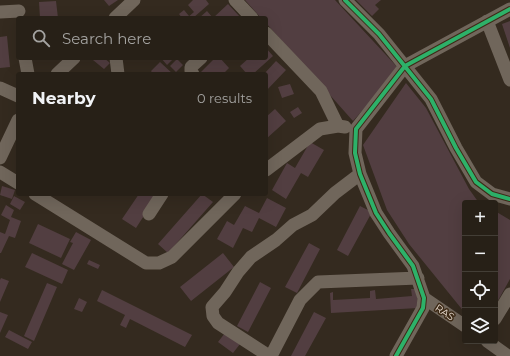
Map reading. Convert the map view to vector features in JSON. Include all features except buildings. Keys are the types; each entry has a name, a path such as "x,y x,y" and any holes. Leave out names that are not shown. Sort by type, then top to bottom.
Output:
{"street":[{"path":"117,16 134,0"},
{"path":"235,0 248,16"},
{"path":"345,0 379,34 431,98 456,148 476,182 492,194 510,199"},
{"path":"396,356 422,308 424,298 413,266 388,233 376,213 360,174 355,153 356,129 405,66 510,9"},
{"path":"0,12 18,10"},
{"path":"487,21 510,80"},
{"path":"268,35 321,91 338,126"},
{"path":"25,60 28,72"},
{"path":"59,72 72,60"},
{"path":"116,60 118,72"},
{"path":"192,72 191,67 200,60"},
{"path":"0,88 16,95"},
{"path":"0,158 16,124"},
{"path":"268,168 320,129 338,126 356,129"},
{"path":"0,172 16,182"},
{"path":"360,174 335,193 312,215 293,225 276,240 251,257 212,307 213,316 218,323 270,356 300,300 318,282 418,278"},
{"path":"38,196 146,263 159,263 172,257 233,196"},
{"path":"149,214 161,196"},
{"path":"498,314 510,294"},
{"name":"RAS","path":"424,298 462,324"},
{"path":"491,344 508,356"}],"cycle path":[{"path":"345,0 379,34 431,99 456,148 476,182 492,194 510,199"},
{"path":"396,356 423,308 424,298 413,266 376,213 360,174 355,153 356,129 405,66 510,9"}]}
